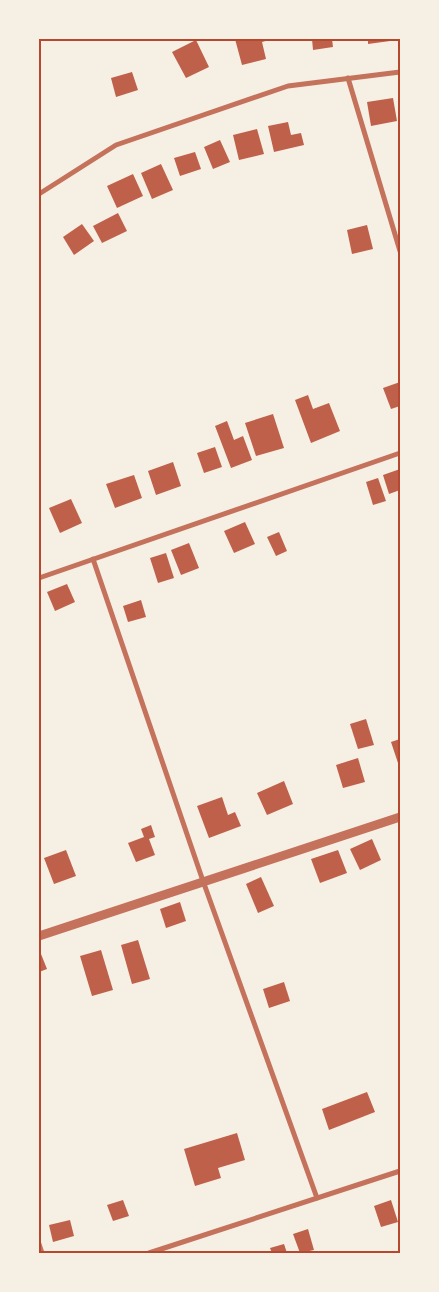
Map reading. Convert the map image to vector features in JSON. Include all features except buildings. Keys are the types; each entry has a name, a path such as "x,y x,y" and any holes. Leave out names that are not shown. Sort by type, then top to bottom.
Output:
{"street":[{"path":"39,194 116,145 288,86 400,72"},
{"path":"348,78 400,251"},
{"path":"39,578 400,453"},
{"path":"93,559 203,882 316,1198"},
{"path":"39,936 400,817"},
{"path":"149,1253 400,1171"},
{"path":"39,1244 42,1253"}]}
